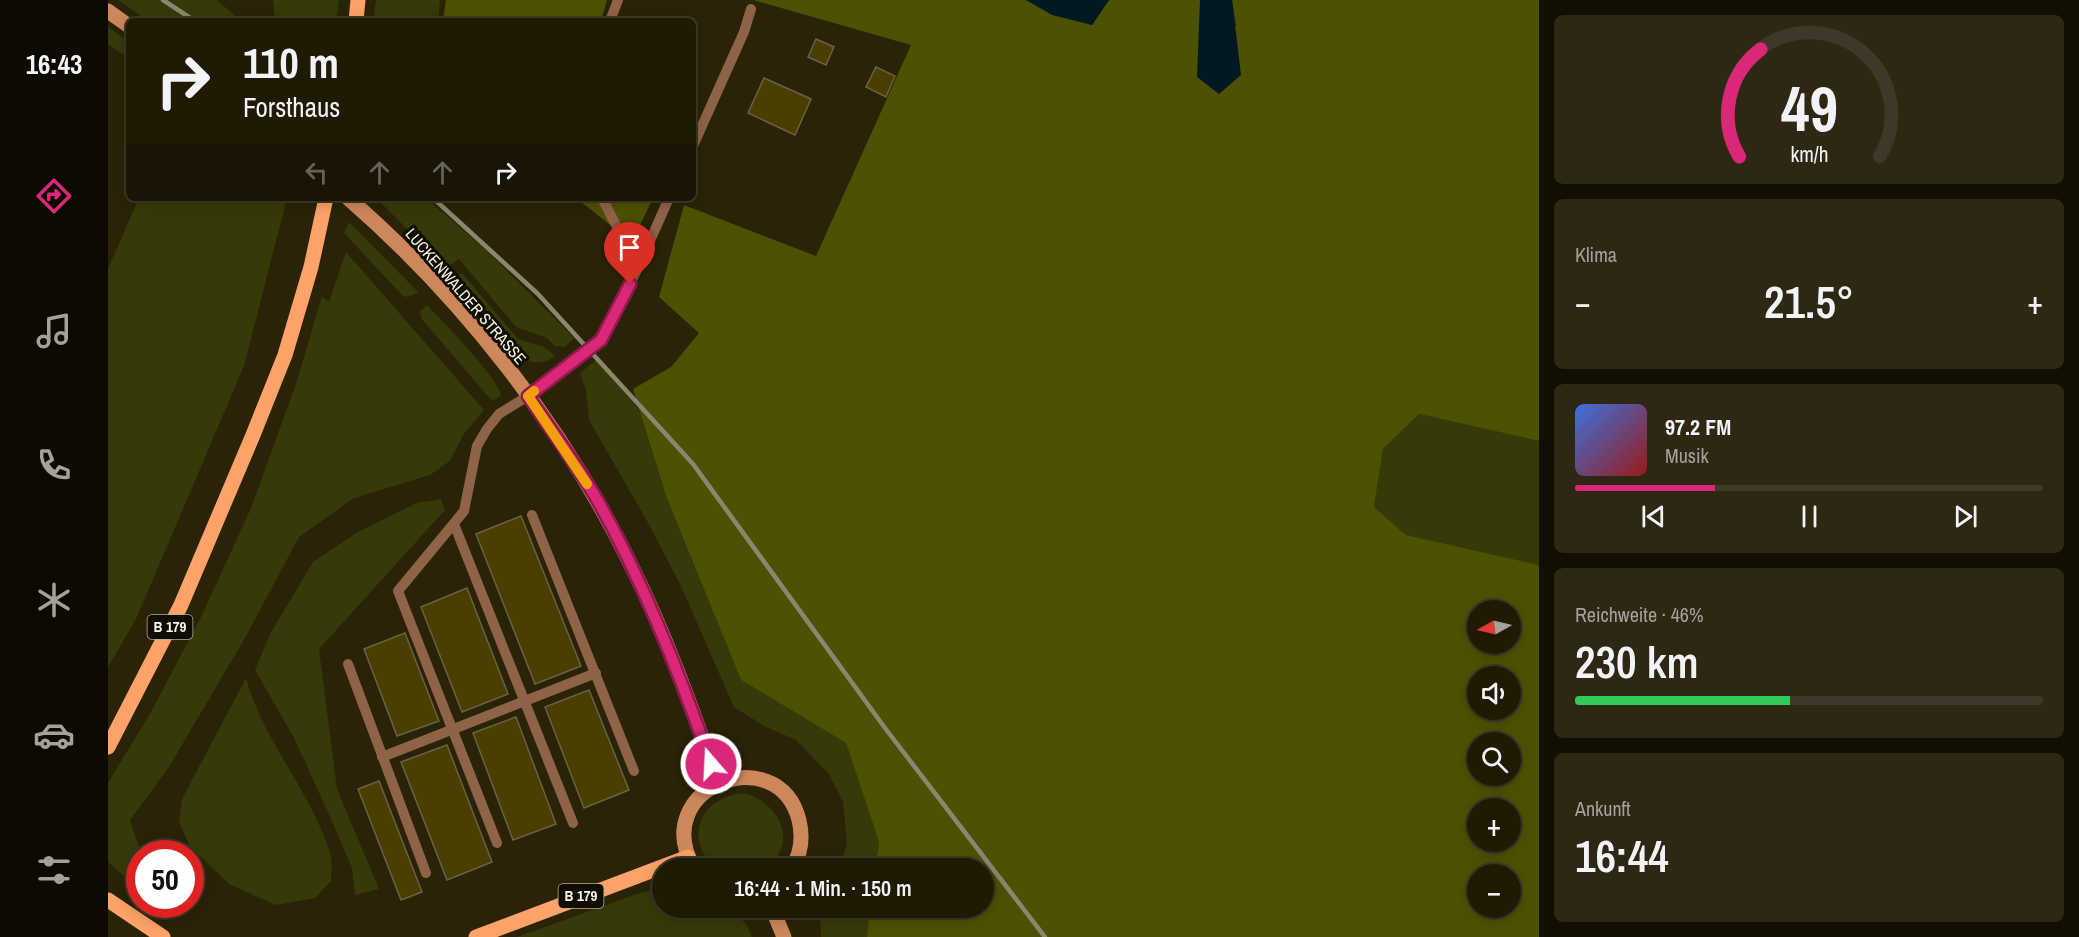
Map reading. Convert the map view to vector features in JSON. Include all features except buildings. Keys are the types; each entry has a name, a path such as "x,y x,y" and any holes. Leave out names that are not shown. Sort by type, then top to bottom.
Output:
{"main road":[{"path":"356,18 358,0"},
{"path":"108,11 126,24"},
{"name":"B 179","path":"108,747 181,605 225,505 285,355 310,267 325,201"},
{"name":"LUCKENWALDER STRASSE","path":"351,201 438,286 490,346 528,396 598,501 632,565 661,633 718,783"},
{"path":"689,858 684,840 689,814 704,792 718,783 736,777 754,778 772,785 787,796 797,812 801,830 800,849 796,858"},
{"name":"B 179","path":"476,937 652,876"},
{"path":"108,900 163,937"},
{"path":"776,918 783,937"}],"lane":[{"path":"611,18 618,0"},
{"path":"696,139 744,32 751,9"},
{"path":"604,201 638,268"},
{"path":"497,843 398,591 464,511 477,446 499,414 528,396 601,340 638,268 668,201"},
{"path":"532,515 634,771"},
{"path":"454,524 573,823"},
{"path":"348,664 426,873"},
{"path":"382,758 596,673"}],"green space":[{"path":"118,0 217,0 238,18 144,18"},
{"path":"273,0 339,0 336,18 275,18"},
{"path":"376,0 440,0 438,18 373,18"},
{"path":"108,27 126,40 126,57 108,44"},
{"path":"138,201 286,201 244,366 136,619 108,667 108,269"},
{"path":"379,201 429,201 487,251 574,338 565,347 555,346 547,338 516,327 459,259 446,268"},
{"path":"349,222 419,293 406,297 402,295 344,233"},
{"path":"346,252 484,410 463,435 450,461 430,475 354,498 299,537 245,638 169,767 130,820 137,840 126,840 126,878 108,862 108,783 151,712 202,615 251,508 296,384 322,296 329,302"},
{"path":"462,273 518,339 544,347 555,356 539,363 520,355 501,335 456,277"},
{"path":"427,305 481,364 501,396 492,401 421,318 420,311"},
{"path":"596,360 639,409 666,496 741,680 846,743 879,842 877,858 842,858 847,844 843,801 828,773 796,740 764,726 734,707 680,584 646,519 589,420 586,390 580,373"},
{"path":"1419,414 1539,441 1539,565 1406,535 1374,507 1383,449"},
{"path":"441,499 445,510 319,649 337,789 379,889 355,895 352,868 332,821 294,738 255,670 270,634 313,562 358,532 417,503"},
{"path":"246,678 275,745 322,830 332,864 331,881 315,898 276,905 229,884 204,860 204,840 187,840 179,822 182,799"},
{"path":"744,793 767,805 775,814 781,824 783,836 782,847 776,858 707,858 705,856 700,844 701,820 717,802 729,796"},
{"path":"652,890 652,918 739,918 746,924 752,937 517,937"},
{"path":"821,918 869,918 867,937 821,937"}],"shaded area":[{"path":"446,0 607,0 602,18 443,18"},
{"path":"753,0 1026,0 1092,25 1109,0 1200,0 1202,16 1236,26 1232,0 1539,0 1539,441 1419,414 1383,449 1374,507 1406,535 1539,565 1539,937 867,937 869,918 994,918 994,858 877,858 879,842 846,743 741,680 666,496 633,389 671,367 699,333 659,297 684,205 816,256 911,45"},
{"path":"580,201 652,201 632,242"}],"water":[{"path":"1026,0 1109,0 1092,25 1052,15"},
{"path":"1200,0 1232,0 1241,75 1219,94 1197,77"}],"railway":[{"path":"163,0 190,18"},
{"path":"436,201 538,294 693,464 885,728 1045,937"}],"slow traffic":[{"path":"534,391 528,396 587,484"}],"route":[{"path":"630,284 601,340 528,396 598,501 632,565 698,725 711,764"}]}
